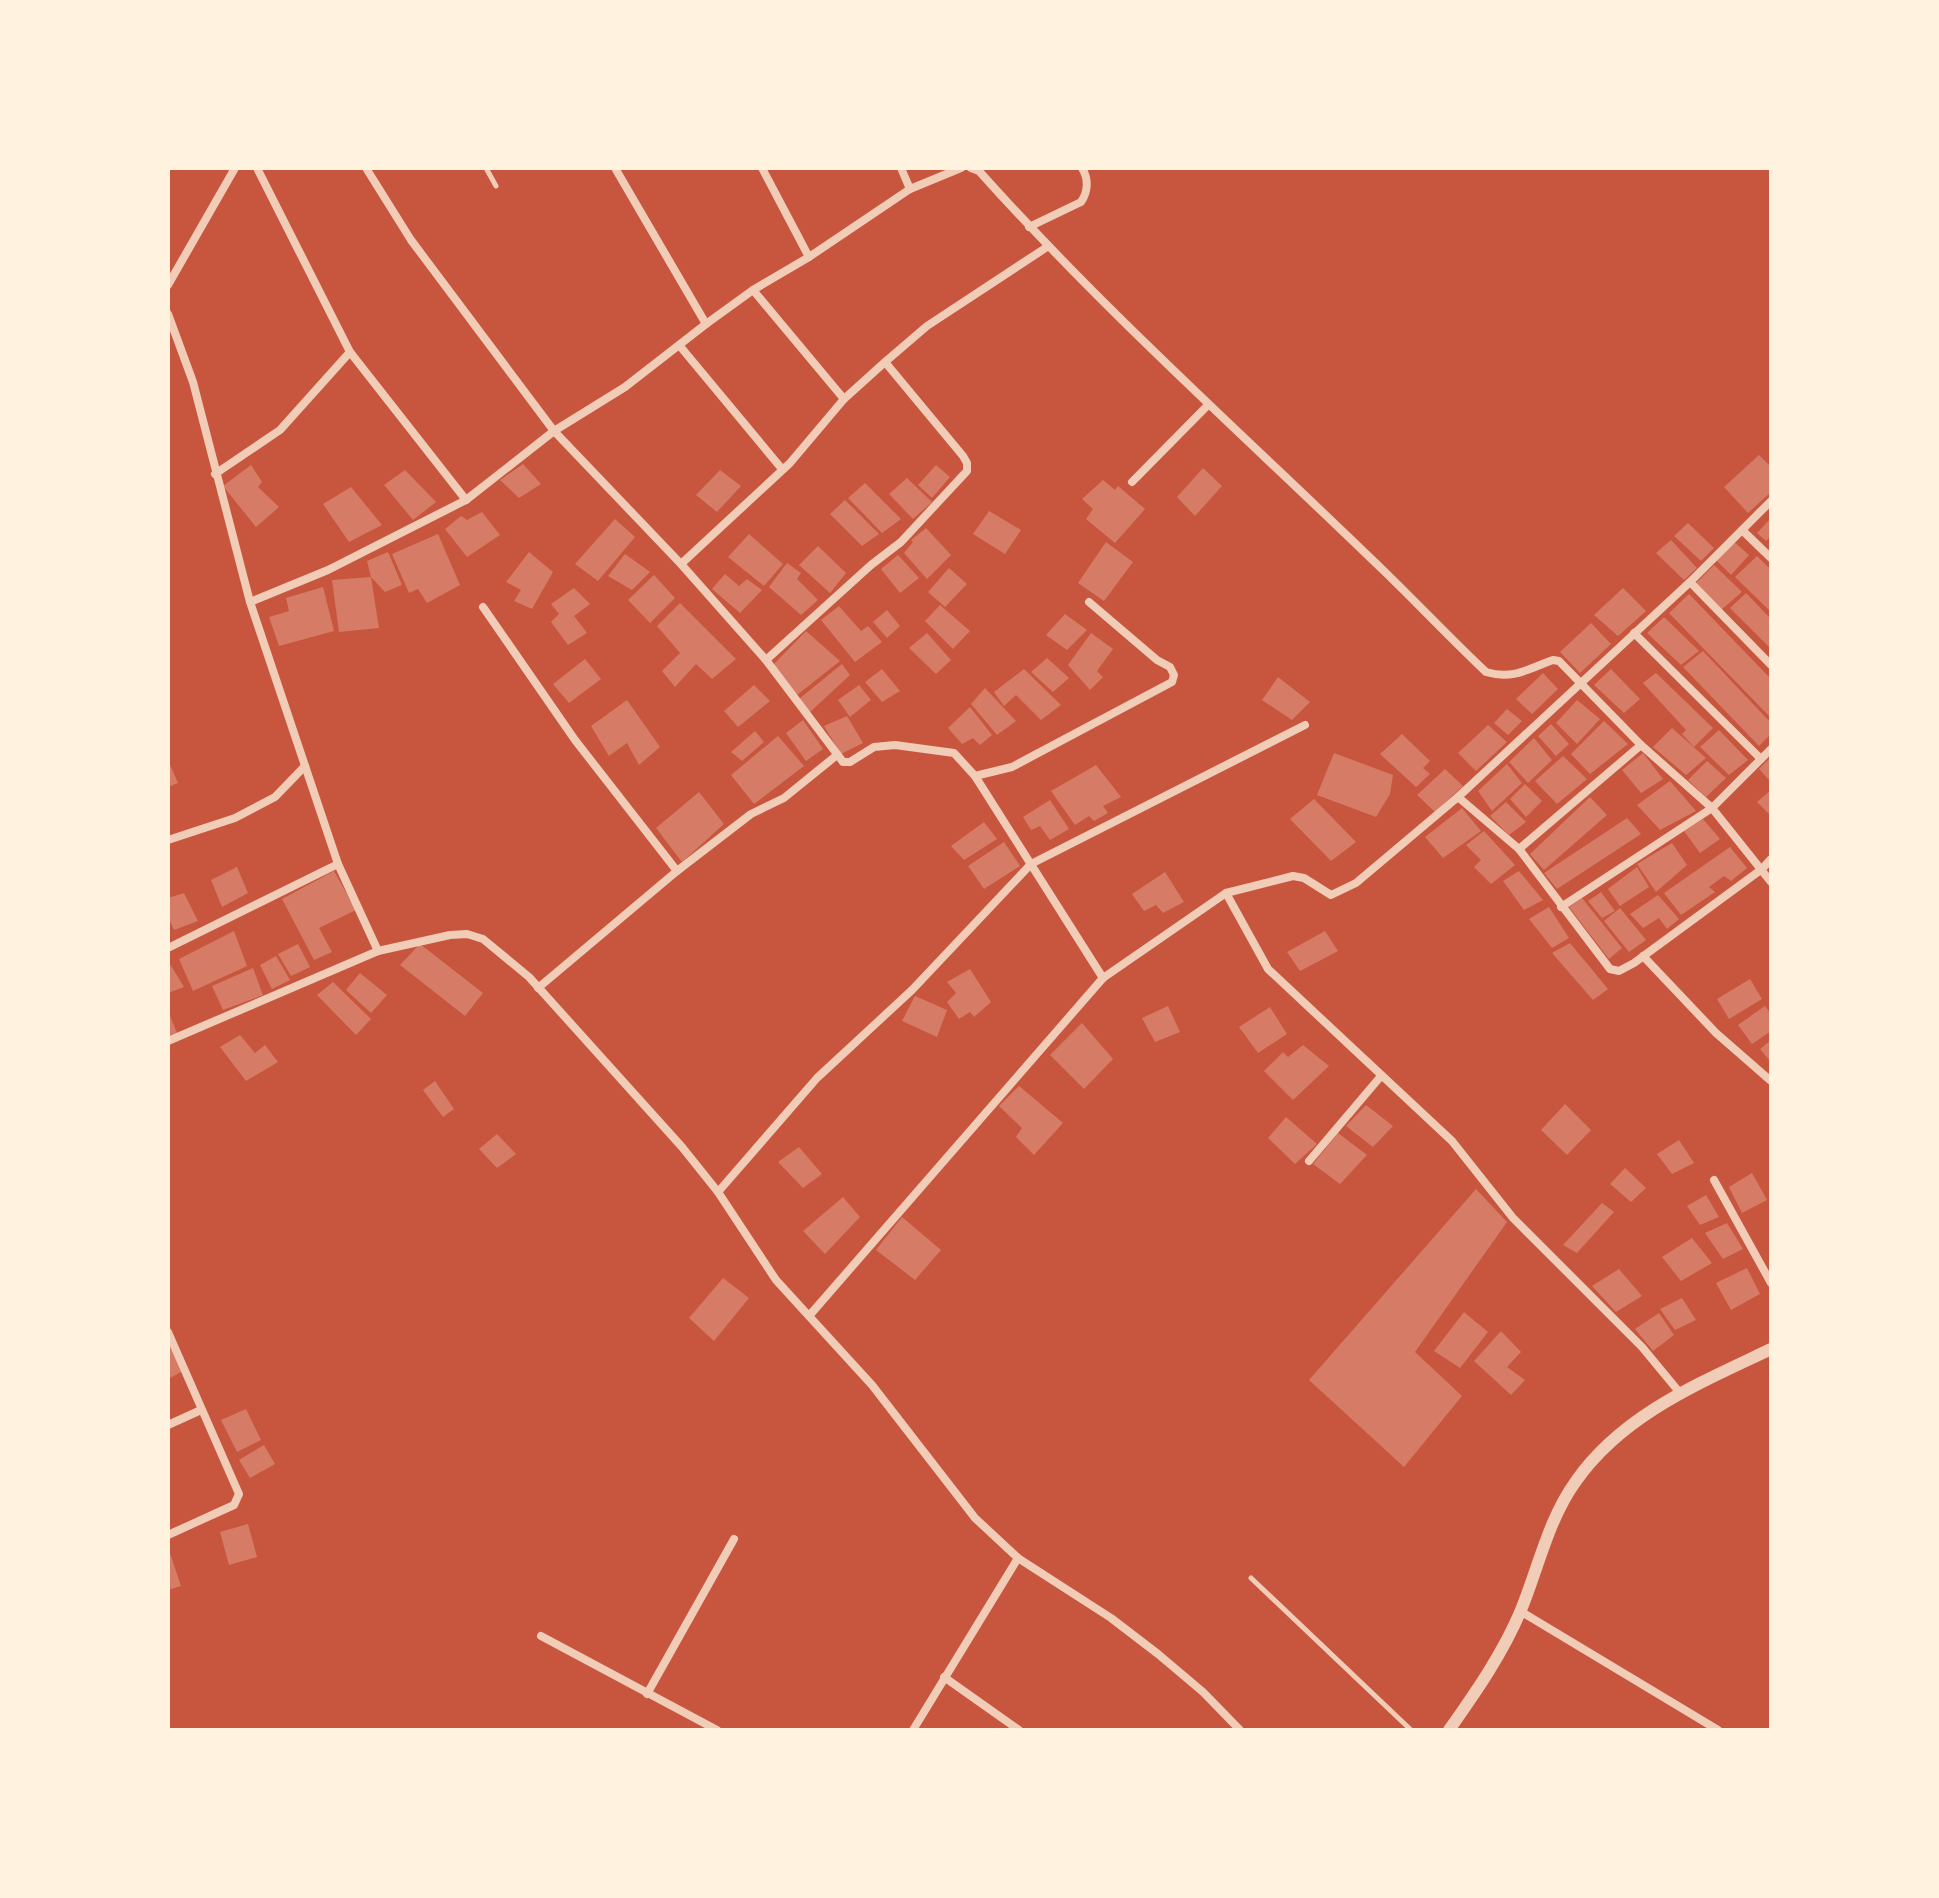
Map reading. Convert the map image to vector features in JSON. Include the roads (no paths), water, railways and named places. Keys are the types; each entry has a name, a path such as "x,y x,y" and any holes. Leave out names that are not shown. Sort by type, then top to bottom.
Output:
{"street":[{"path":"168,285 235,168"},
{"path":"257,168 350,352 466,500"},
{"path":"366,168 411,240 554,431 681,564 766,660 843,762 850,762 874,747 895,745 954,753 975,776 1103,978"},
{"path":"615,168 706,324"},
{"path":"762,168 809,257"},
{"path":"901,168 910,189"},
{"path":"250,602 341,564 466,500 554,431 625,387 753,290 809,257 910,189 961,168"},
{"path":"1029,227 1081,202 1085,197 1087,177 1082,168"},
{"path":"975,169 1047,247 1486,672 1515,676 1553,660 1559,661 1641,745 1712,808 1771,882"},
{"path":"681,564 790,463 844,399 885,362 927,326 1047,247"},
{"path":"753,290 844,399"},
{"path":"168,314 193,382 250,602 338,864 378,951"},
{"path":"679,345 782,469"},
{"path":"215,474 280,430 350,352"},
{"path":"766,660 871,565 901,542 967,471 963,456 885,362"},
{"path":"1132,482 1208,405"},
{"path":"809,1316 1103,978 1226,893 1293,876 1304,878 1324,893 1337,894 1356,883 1458,797 1690,582 1771,501"},
{"path":"1742,530 1771,558"},
{"path":"1690,582 1771,665"},
{"path":"975,776 1012,767 1172,682 1174,675 1170,667 1157,660 1089,602"},
{"path":"483,607 575,740 677,871"},
{"path":"1634,633 1761,759"},
{"path":"718,1192 817,1078 912,990 1031,864 1305,725"},
{"path":"1519,849 1641,745"},
{"path":"1561,907 1712,808 1771,749"},
{"path":"538,988 677,871 751,814 784,798 837,755"},
{"path":"168,840 235,818 275,797 305,766"},
{"path":"1458,797 1519,849 1610,969 1619,971 1762,869 1771,859"},
{"path":"168,948 338,864"},
{"path":"1226,893 1268,969 1452,1141 1513,1218 1642,1347 1680,1393"},
{"path":"168,1041 378,951 450,935 467,934 483,939 538,988 718,1192 776,1280 872,1385 975,1518 1018,1558 1111,1618 1158,1654 1203,1692 1240,1730"},
{"path":"1643,956 1716,1033 1771,1081"},
{"path":"1309,1161 1381,1076"},
{"path":"1714,1180 1771,1283"},
{"path":"168,1332 239,1499 234,1505 168,1535"},
{"path":"1449,1730 1496,1658 1520,1611 1552,1521 1576,1480 1633,1422 1680,1393 1771,1349"},
{"path":"168,1425 201,1410"},
{"path":"647,1694 734,1539"},
{"path":"913,1730 1018,1558"},
{"path":"1520,1611 1718,1730"},
{"path":"541,1636 717,1730"},
{"path":"944,1677 1019,1730"}],"lane":[{"path":"486,168 496,186"},
{"path":"1251,1578 1411,1730"}]}
